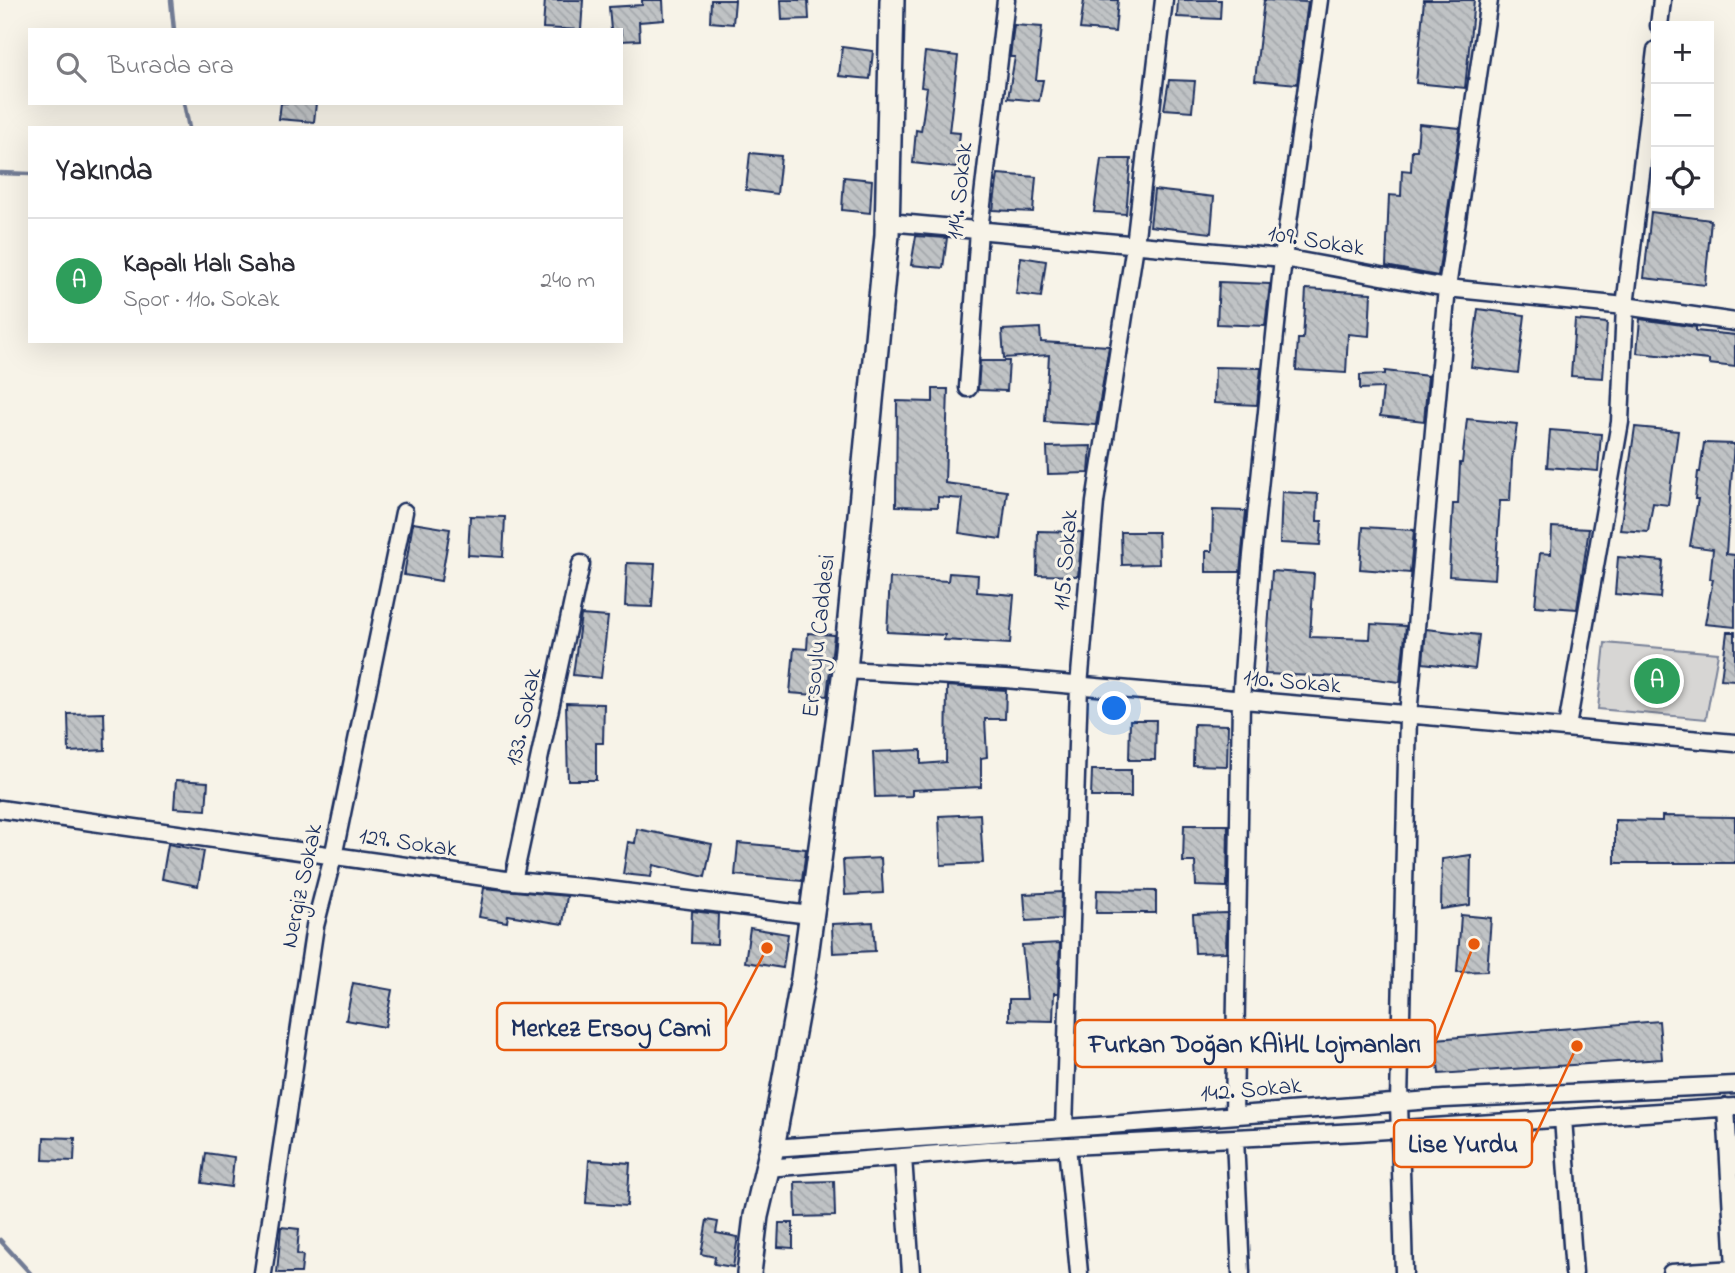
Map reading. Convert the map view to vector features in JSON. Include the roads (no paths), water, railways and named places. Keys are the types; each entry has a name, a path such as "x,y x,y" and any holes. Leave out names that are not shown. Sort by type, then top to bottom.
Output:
{"street":[{"name":"Ersoylu Caddesi","path":"749,1273 757,1216 803,978 845,670 888,222 892,0"},
{"name":"114. Sokak","path":"968,388 979,230 1006,0"},
{"name":"115. Sokak","path":"1064,1128 1079,686 1096,502 1135,245 1164,0"},
{"path":"1234,1115 1241,701 1251,565 1283,258 1319,0"},
{"path":"1404,1273 1399,1102 1408,715 1447,288 1489,0"},
{"path":"1660,21 1662,0"},
{"path":"1567,727 1620,422 1625,306 1652,84"},
{"name":"109. Sokak","path":"888,222 1283,258 1447,288 1625,306 1735,321"},
{"name":"Nergiz Sokak","path":"263,1273 315,926 333,857 404,512"},
{"name":"133. Sokak","path":"513,881 581,564"},
{"name":"110. Sokak","path":"845,670 1005,679 1735,744"},
{"name":"129. Sokak","path":"0,809 513,881 810,915"},
{"name":"142. Sokak","path":"769,1158 1064,1128 1399,1102 1735,1085"},
{"path":"769,1158 903,1157 1730,1107 1735,1268 1671,1273"},
{"path":"1563,1118 1574,1273"},
{"path":"1235,1138 1241,1273"},
{"path":"1067,1146 1079,1273"},
{"path":"903,1157 911,1273"}],"waterway":[{"path":"171,0 174,28"},
{"path":"184,105 189,126"},
{"path":"0,173 28,174"},
{"path":"0,1240 30,1273"}],"place":[{"name":"Kapalı Halı Saha","path":"1657,681"},
{"name":"Furkan Doğan KAİHL Lojmanları","path":"1474,944"},
{"name":"Merkez Ersoy Cami","path":"767,948"},
{"name":"Lise Yurdu","path":"1577,1046"}]}
